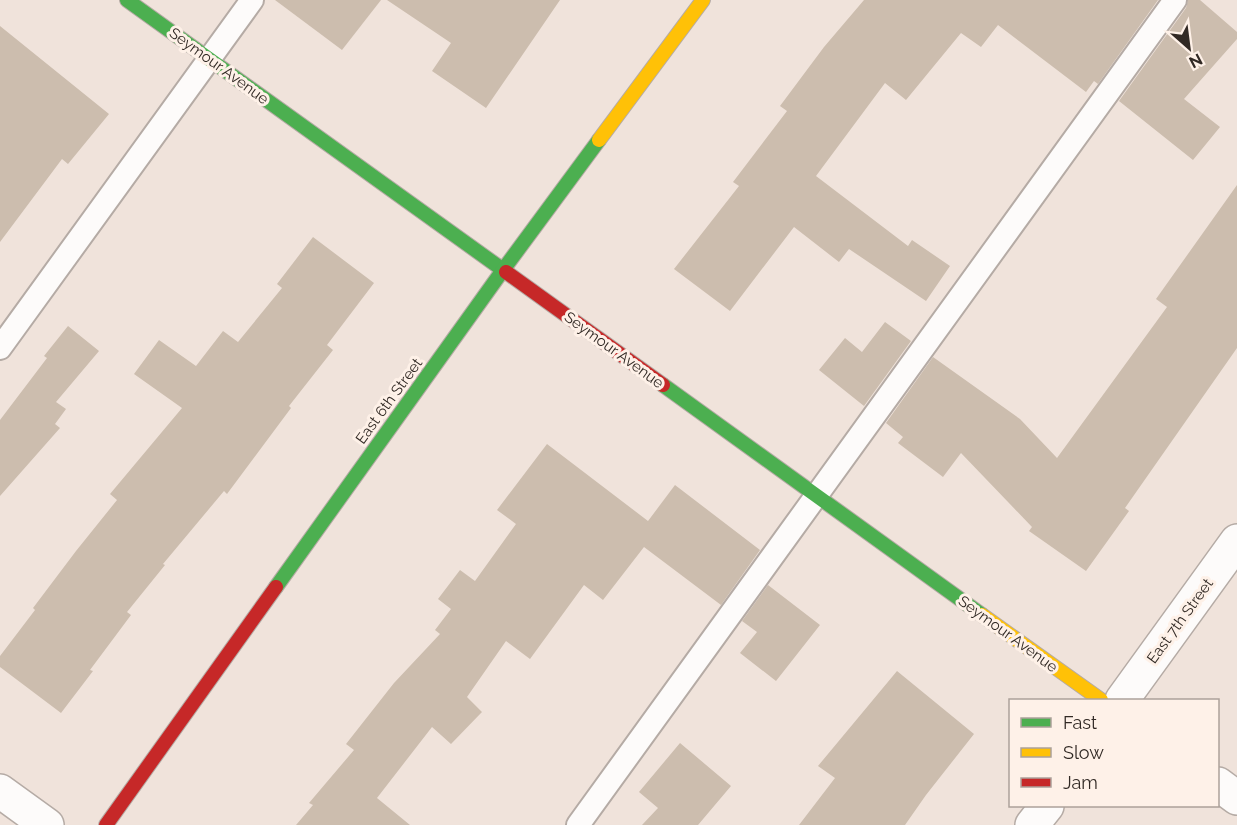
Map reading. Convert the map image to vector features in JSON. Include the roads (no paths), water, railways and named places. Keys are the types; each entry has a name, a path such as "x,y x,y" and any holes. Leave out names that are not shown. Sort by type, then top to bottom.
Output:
{"street":[{"name":"Seymour Avenue","path":"127,0 1100,699"},
{"name":"East 6th Street","path":"106,825 503,270 703,0"},
{"name":"East 7th Street","path":"1123,699 1237,541"},
{"path":"1219,785 1237,798"},
{"path":"0,791 47,825"},
{"path":"1032,825 1046,807"}],"lane":[{"path":"0,348 252,0"},
{"path":"578,825 1174,0"}]}
